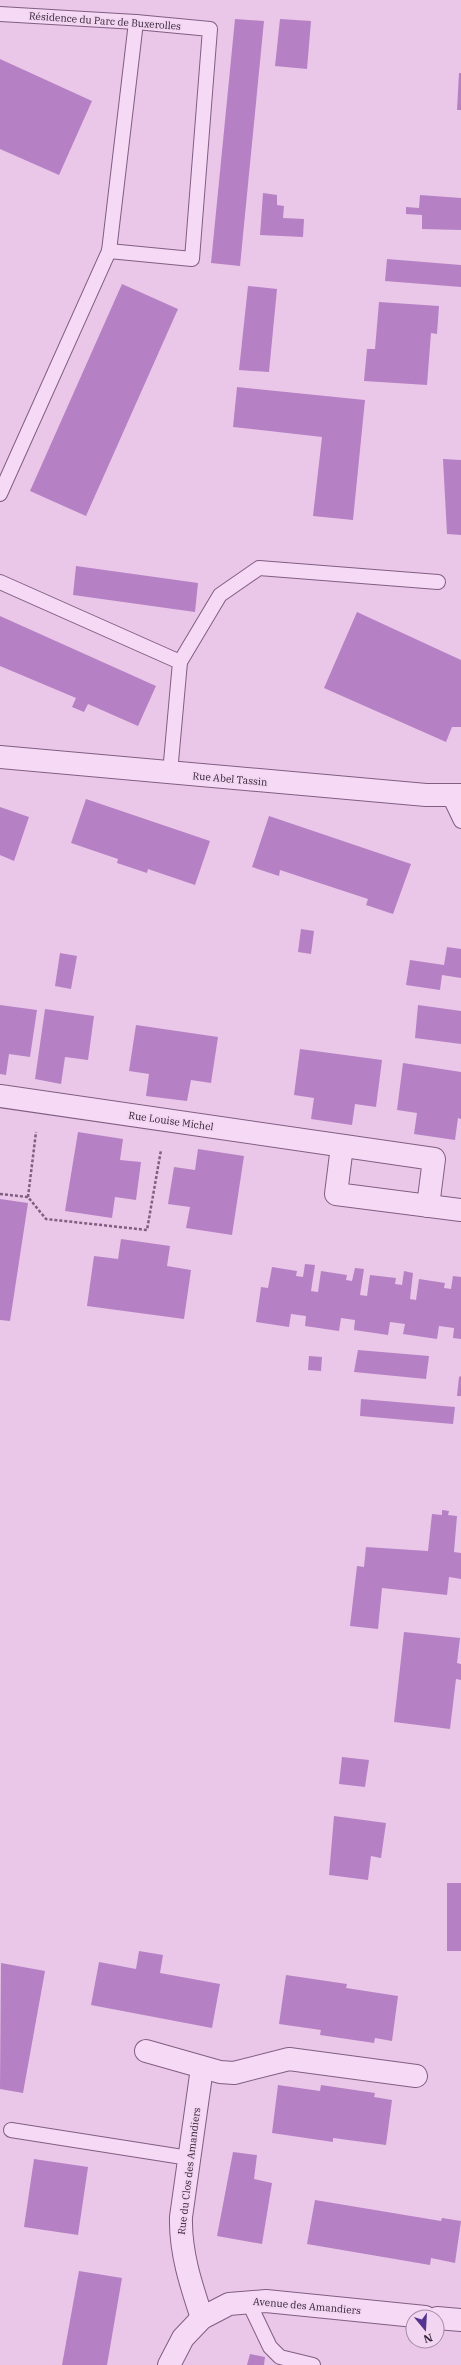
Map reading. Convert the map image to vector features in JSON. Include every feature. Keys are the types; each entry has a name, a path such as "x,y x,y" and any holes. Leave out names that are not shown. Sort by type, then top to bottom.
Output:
{"street":[{"name":"Rue Abel Tassin","path":"0,757 170,774 455,795"},
{"name":"Rue Louise Michel","path":"0,1096 434,1159 428,1206"},
{"path":"342,1146 336,1194 461,1210"},
{"path":"146,2051 202,2068 234,2073 289,2059 416,2076"},
{"name":"Rue du Clos des Amandiers","path":"202,2068 181,2217 180,2239 192,2287 202,2318"},
{"name":"Avenue des Amandiers","path":"169,2365 183,2338 202,2318 229,2304 248,2301 266,2301 405,2315"},
{"path":"445,2319 461,2320"}],"lane":[{"name":"Résidence du Parc de Buxerolles","path":"0,14 210,28 192,259 109,252"},
{"path":"0,494 109,252 136,22"},
{"path":"170,774 180,662 220,595 259,568 438,582"},
{"path":"0,582 180,662"},
{"path":"455,795 461,821"},
{"path":"11,2130 189,2158"},
{"path":"248,2301 270,2347 280,2358 313,2365"}],"path":[{"path":"28,1197 40,1102"},
{"path":"0,1194 28,1197 46,1219 147,1230 166,1120"}],"building":[{"path":"235,19 264,21 240,266 211,263"},
{"path":"280,19 311,21 307,69 275,66"},
{"path":"0,59 92,101 59,175 0,149"},
{"path":"459,73 461,73 461,110 457,110"},
{"path":"263,193 277,195 277,205 284,206 283,218 304,219 303,237 260,235"},
{"path":"420,195 461,198 461,230 422,229 422,215 406,214 406,207 419,208"},
{"path":"387,259 461,265 461,287 385,281"},
{"path":"122,284 178,309 86,516 30,491"},
{"path":"248,286 277,289 269,372 239,370"},
{"path":"379,302 439,306 437,334 431,333 427,385 364,381 367,349 375,349"},
{"path":"237,387 365,400 353,520 313,516 322,437 233,427"},
{"path":"443,459 461,460 461,535 447,534"},
{"path":"76,566 198,583 195,612 73,595"},
{"path":"357,612 461,660 461,727 452,727 446,742 324,688"},
{"path":"0,616 156,686 138,726 88,704 84,712 72,707 76,698 0,666"},
{"path":"86,799 210,841 195,885 148,869 147,873 117,863 118,859 71,843"},
{"path":"0,807 29,817 14,861 0,855"},
{"path":"269,816 411,864 393,914 366,905 368,899 280,870 279,876 252,867"},
{"path":"301,929 314,931 311,954 298,952"},
{"path":"447,947 461,949 461,978 442,975 440,990 406,985 410,960 444,965"},
{"path":"60,953 77,956 71,989 55,986"},
{"path":"0,1005 37,1010 30,1057 9,1054 6,1075 0,1074"},
{"path":"418,1005 461,1011 461,1044 415,1038"},
{"path":"45,1009 94,1016 88,1060 65,1057 61,1084 35,1079"},
{"path":"136,1025 218,1037 211,1083 191,1080 187,1101 146,1096 149,1074 129,1071"},
{"path":"300,1049 382,1060 376,1107 355,1104 352,1125 311,1119 314,1098 294,1095"},
{"path":"403,1063 461,1072 461,1119 458,1118 455,1140 414,1134 417,1113 397,1110"},
{"path":"78,1132 123,1139 120,1160 141,1162 136,1200 115,1197 112,1218 65,1211"},
{"path":"198,1149 244,1156 232,1235 186,1228 190,1207 168,1204 174,1167 195,1170"},
{"path":"0,1199 28,1203 10,1321 0,1320"},
{"path":"121,1239 170,1246 167,1266 191,1270 184,1319 87,1306 94,1256 118,1259"},
{"path":"305,1264 315,1265 311,1291 318,1292 321,1271 347,1275 346,1280 352,1281 355,1268 364,1269 360,1295 367,1296 370,1275 396,1278 395,1284 402,1285 404,1271 413,1273 410,1299 416,1300 419,1279 445,1283 444,1288 451,1289 453,1276 461,1277 461,1339 453,1338 454,1328 439,1326 437,1339 403,1334 405,1324 390,1322 388,1335 354,1330 355,1320 341,1318 339,1331 305,1326 306,1316 291,1314 289,1327 256,1322 261,1287 268,1288 272,1267 297,1271 296,1276 303,1277"},
{"path":"358,1350 429,1356 426,1379 354,1372"},
{"path":"309,1356 322,1357 321,1371 308,1370"},
{"path":"461,1376 461,1396 457,1396 459,1377"},
{"path":"361,1399 455,1407 453,1424 360,1416"},
{"path":"442,1510 449,1511 448,1515 457,1516 454,1552 461,1553 461,1579 449,1577 447,1595 382,1588 378,1629 350,1626 357,1566 364,1567 366,1547 428,1551 432,1514 442,1515"},
{"path":"404,1632 460,1638 457,1663 461,1664 461,1680 456,1679 450,1729 394,1722"},
{"path":"342,1757 369,1760 365,1787 339,1784"},
{"path":"334,1816 386,1823 381,1858 371,1856 368,1880 329,1875"},
{"path":"447,1883 461,1883 461,1951 447,1951"},
{"path":"139,1951 163,1955 160,1973 220,1984 212,2028 91,2005 99,1962 136,1969"},
{"path":"1,1963 45,1971 23,2093 0,2089"},
{"path":"286,1975 347,1984 346,1988 398,1996 392,2041 375,2038 374,2043 320,2035 321,2030 279,2024"},
{"path":"278,2085 320,2091 321,2085 375,2093 374,2097 392,2100 386,2145 333,2138 333,2142 272,2133"},
{"path":"233,2152 257,2155 254,2179 272,2183 262,2244 217,2236"},
{"path":"34,2159 88,2167 78,2235 24,2227"},
{"path":"315,2200 441,2221 442,2218 461,2221 455,2263 431,2258 430,2265 307,2244"},
{"path":"79,2271 122,2278 107,2365 62,2365"},
{"path":"250,2354 265,2357 264,2365 247,2365"}]}
